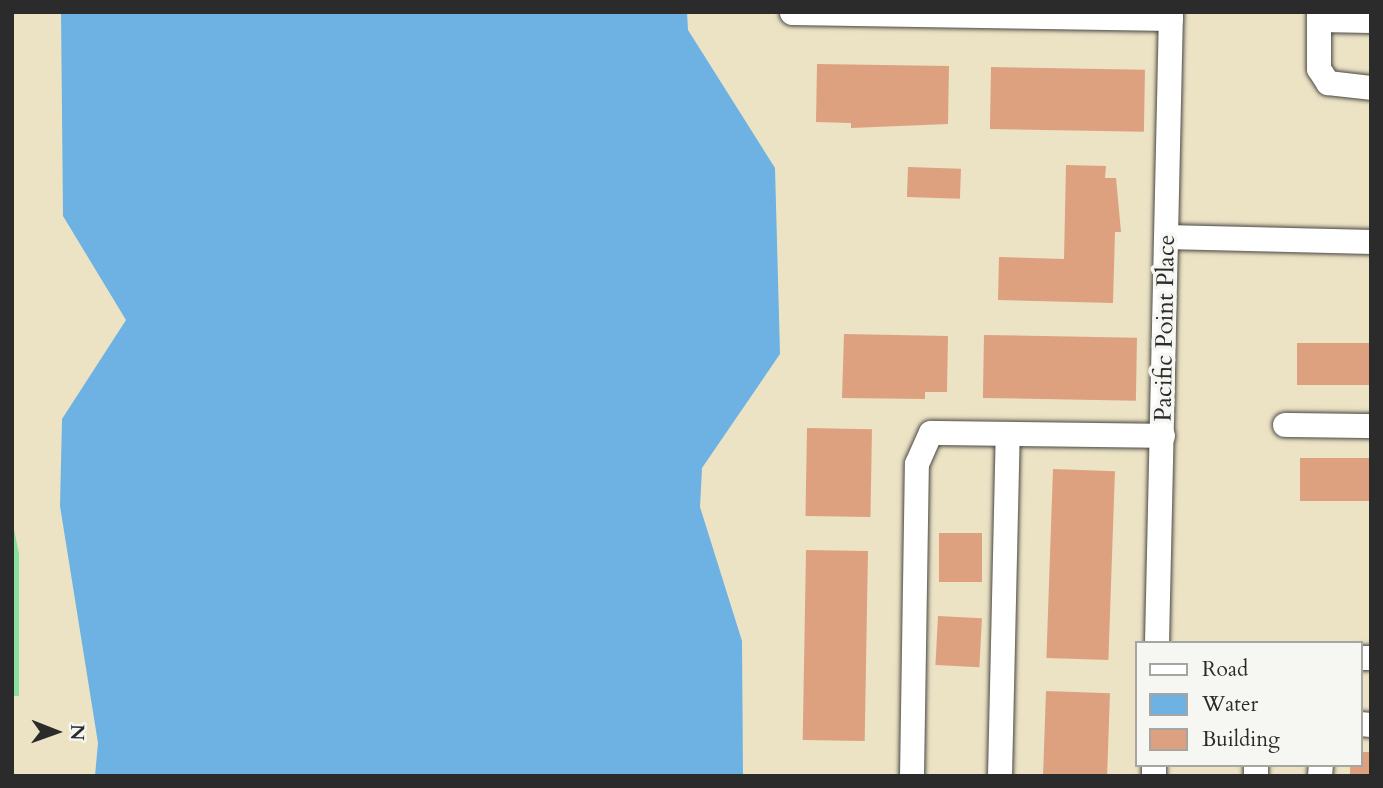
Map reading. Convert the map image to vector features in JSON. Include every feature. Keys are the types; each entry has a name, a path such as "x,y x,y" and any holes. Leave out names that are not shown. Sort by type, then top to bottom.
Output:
{"street":[{"path":"792,13 1171,16"},
{"name":"Pacific Point Place","path":"1157,641 1171,16"},
{"path":"1371,21 1319,16 1319,69 1328,83 1371,88"},
{"path":"1167,237 1371,242"},
{"path":"1284,425 1371,426"},
{"path":"912,776 917,464 930,433 1163,436"},
{"path":"1000,776 1008,434"}],"green space":[{"path":"12,519 19,554 19,696 12,696"}],"water":[{"path":"61,12 687,12 688,30 775,168 780,354 702,468 700,507 742,641 743,776 95,776 98,743 60,506 62,419 126,320 63,216"}],"building":[{"path":"817,64 949,66 948,124 851,128 851,123 816,122"},
{"path":"991,67 1145,70 1144,132 990,129"},
{"path":"1066,165 1106,166 1105,178 1116,178 1121,232 1115,232 1113,303 998,300 999,257 1064,259"},
{"path":"908,167 961,169 960,199 907,197"},
{"path":"844,334 948,336 947,392 925,392 925,399 842,398"},
{"path":"984,335 1137,338 1136,401 983,398"},
{"path":"1297,343 1371,343 1371,385 1297,385"},
{"path":"807,428 872,429 870,517 805,516"},
{"path":"1300,458 1371,458 1371,501 1300,501"},
{"path":"1053,469 1115,471 1108,660 1046,658"},
{"path":"939,533 982,533 982,582 939,582"},
{"path":"806,550 868,551 865,741 803,740"},
{"path":"938,616 982,618 979,667 935,665"},
{"path":"1046,691 1110,693 1107,776 1043,776"},
{"path":"1362,752 1371,752 1371,776 1350,776 1350,767 1362,767"}]}
